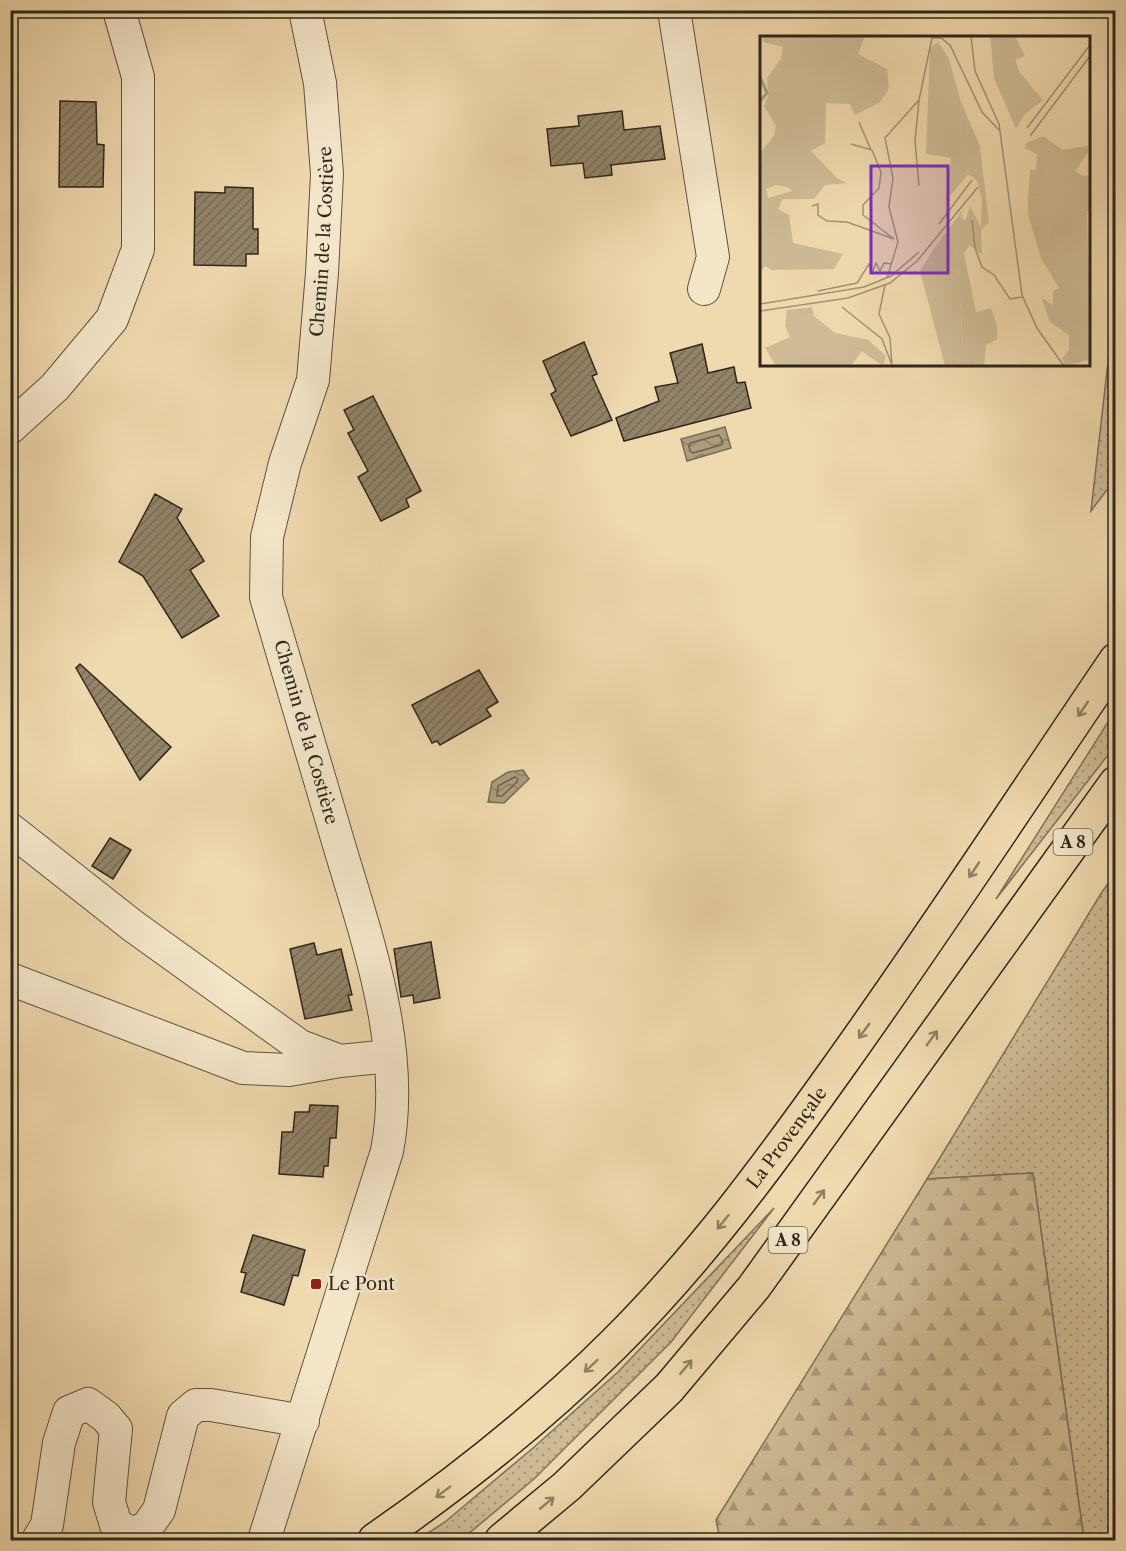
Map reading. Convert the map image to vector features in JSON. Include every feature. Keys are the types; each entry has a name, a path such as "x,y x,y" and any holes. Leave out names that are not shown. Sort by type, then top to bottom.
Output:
{"highway":[{"name":"La Provençale","path":"375,1540 505,1444 613,1345 689,1264 760,1177 887,999 1116,660"},
{"name":"A 8","path":"502,1540 567,1486 669,1388 754,1287 1116,783"}],"street":[{"path":"10,428 55,387 112,320 138,249 138,77 120,10"},
{"name":"Chemin de la Costière","path":"264,1540 387,1151 393,1099 390,1056 377,972 266,597 267,537 285,463 313,380 322,273 327,174 320,83 304,10"},
{"path":"674,10 712,257 704,289"},
{"path":"10,829 133,926 300,1046 340,1061"},
{"path":"10,979 243,1068 290,1070 340,1061 390,1056"},
{"path":"38,1540 47,1525 59,1443 69,1412 88,1404 106,1417 116,1430 109,1502 116,1525 133,1534 147,1527 159,1510 183,1416 196,1405 211,1405 299,1432"}],"green space":[{"path":"1115,301 1115,479 1091,511"},
{"path":"1115,711 1115,746 996,899 1110,719"},
{"path":"1115,874 1115,1540 1084,1540 1033,1173 927,1179"},
{"path":"1033,1173 1084,1540 720,1540 716,1520 927,1179"},
{"path":"774,1208 671,1342 534,1479 461,1540 417,1540 445,1522 618,1372"}],"water":[{"path":"725,427 731,448 687,461 681,439"},
{"path":"523,770 529,779 504,803 488,802 492,782 508,772"}],"building":[{"path":"60,101 96,102 97,144 104,145 103,187 59,187"},
{"path":"622,111 624,130 660,126 665,159 611,165 612,175 585,178 583,163 551,166 547,129 579,126 578,116"},
{"path":"225,187 253,188 253,229 258,229 258,254 246,254 246,266 194,265 195,192 225,193"},
{"path":"584,342 597,374 592,376 612,420 571,436 551,394 556,391 543,361"},
{"path":"702,344 708,373 734,367 737,383 745,382 751,408 624,441 616,418 659,401 655,387 678,383 670,353"},
{"path":"373,396 421,491 406,499 409,507 381,521 358,477 368,471 348,433 354,430 344,410"},
{"path":"155,494 182,509 177,518 204,561 190,570 219,616 182,638 143,576 119,562"},
{"path":"80,664 171,747 140,780 76,668"},
{"path":"479,670 498,702 486,709 491,716 440,745 437,741 432,743 412,705"},
{"path":"110,838 131,850 113,879 92,866"},
{"path":"431,942 440,998 414,1003 413,995 401,997 394,949"},
{"path":"314,943 317,955 341,949 352,995 348,995 352,1010 305,1019 290,949"},
{"path":"310,1105 338,1106 336,1138 330,1138 328,1166 324,1166 323,1177 279,1174 282,1132 293,1132 295,1112 309,1112"},
{"path":"253,1235 305,1250 298,1276 293,1275 284,1305 241,1292 246,1273 241,1272"}],"place":[{"name":"Le Pont","path":"316,1284"}]}
